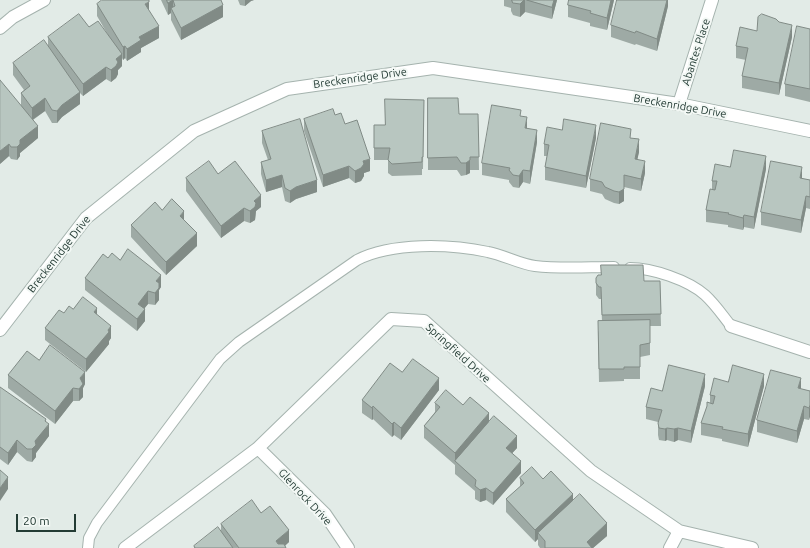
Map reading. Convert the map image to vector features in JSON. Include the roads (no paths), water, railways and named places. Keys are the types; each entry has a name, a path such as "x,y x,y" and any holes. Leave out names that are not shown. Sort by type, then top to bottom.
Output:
{"street":[{"path":"0,28 13,17 44,0"},
{"name":"Abantes Place","path":"679,104 712,0"},
{"name":"Breckenridge Drive","path":"0,330 86,218 194,131 287,89 433,68 679,104 810,131"},
{"name":"Springfield Drive","path":"125,548 258,448 391,319 424,321 591,471 679,531 752,548"},
{"path":"732,326 810,352"},
{"name":"Glenrock Drive","path":"258,448 325,514 348,548"},
{"path":"670,548 679,531"}],"lane":[{"path":"88,548 88,538 97,523 220,359 239,342 338,272 372,252 397,248 442,246 488,252 534,266 639,268 685,282 705,295 732,326"}]}
